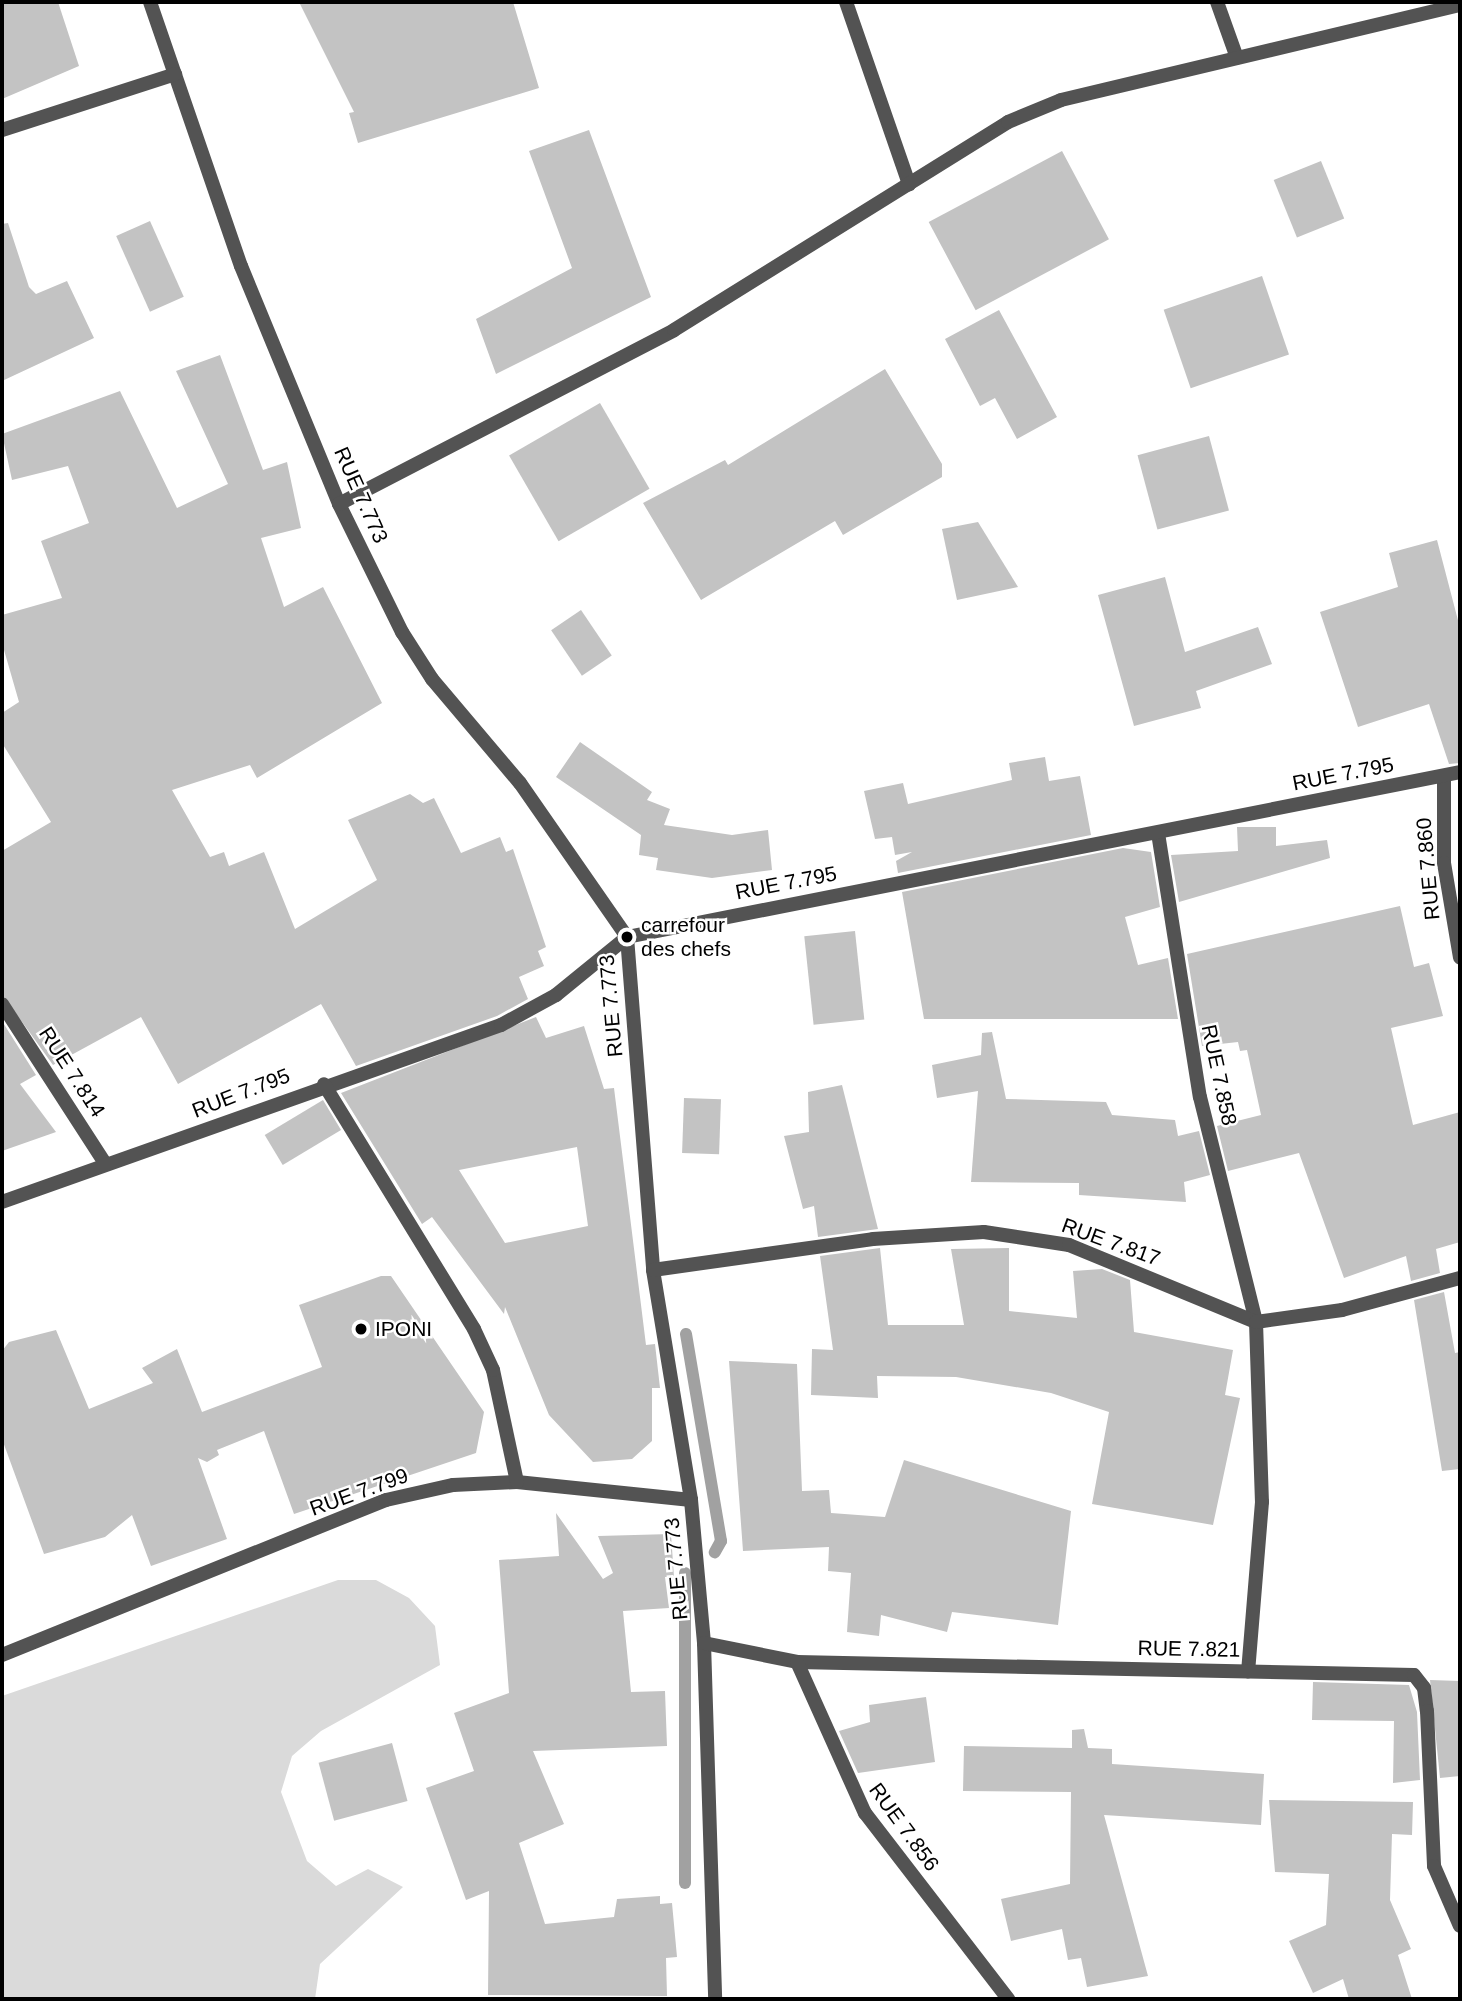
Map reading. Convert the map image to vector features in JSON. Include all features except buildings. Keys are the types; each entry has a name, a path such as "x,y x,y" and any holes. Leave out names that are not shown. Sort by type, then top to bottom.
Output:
{"street":[{"name":"RUE 7.773","path":"150,2 241,266 340,504 432,679 520,783 627,937 653,1270 691,1500 704,1643 715,1999"},
{"path":"846,2 909,184"},
{"path":"1217,2 1237,58"},
{"path":"340,504 674,330 1009,122 1061,100 1460,5"},
{"path":"2,130 175,74"},
{"name":"RUE 7.795","path":"2,1202 324,1084 501,1025 556,995 627,937 1460,772"},
{"name":"RUE 7.860","path":"1444,775 1444,863 1460,958"},
{"name":"RUE 7.858","path":"1158,833 1200,1097 1256,1322 1262,1502 1248,1671"},
{"name":"RUE 7.814","path":"2,1004 105,1163"},
{"path":"324,1084 474,1329 493,1370 517,1482"},
{"name":"RUE 7.817","path":"653,1270 873,1239 984,1232 1069,1245 1256,1322"},
{"path":"1256,1322 1342,1310 1460,1278"},
{"name":"RUE 7.799","path":"2,1655 386,1500 453,1485 517,1482 691,1500"},
{"name":"RUE 7.821","path":"704,1643 797,1662 1414,1675 1424,1688 1427,1710 1434,1866 1460,1926"},
{"name":"RUE 7.856","path":"797,1662 858,1802 1008,1999"}],"shaded area":[{"path":"338,1580 376,1580 409,1598 435,1626 440,1665 321,1731 292,1756 281,1792 307,1861 336,1886 368,1869 403,1887 320,1964 315,1999 2,1999 2,1696"}],"waterway":[{"path":"686,1334 721,1541 715,1552"},
{"path":"685,1573 685,1883"}],"place":[{"name":"carrefour des chefs","path":"627,937"},
{"name":"IPONI","path":"361,1329"}]}
